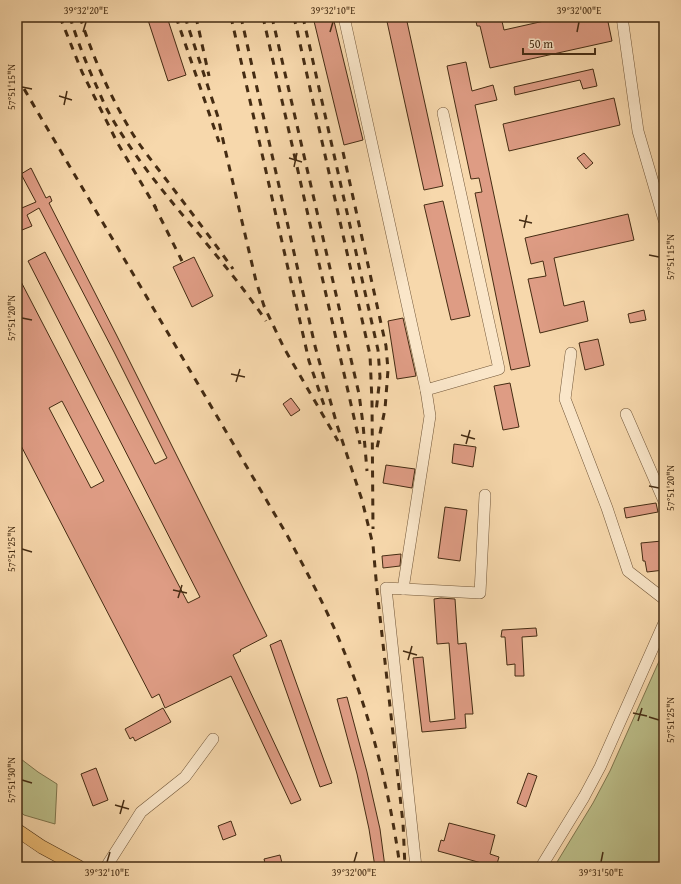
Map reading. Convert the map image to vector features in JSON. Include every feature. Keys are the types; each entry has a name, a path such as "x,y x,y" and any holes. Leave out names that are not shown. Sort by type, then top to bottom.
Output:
{"main road":[{"path":"17,830 42,847 78,867"}],"street":[{"path":"344,17 426,390 430,416 403,589"},
{"path":"622,17 638,131 664,220"},
{"path":"426,390 500,369 443,113"},
{"path":"571,353 565,399 607,508 628,571 664,599"},
{"path":"626,414 664,501"},
{"path":"416,867 386,588 480,593 484,495"},
{"path":"541,867 584,797 600,767 664,623"},
{"path":"106,867 142,812 185,777 214,739"}],"green space":[{"path":"664,650 664,867 554,867 593,803 610,771"},
{"path":"17,756 57,784 55,824 24,815 17,809"}],"building":[{"path":"147,17 167,17 186,75 168,81"},
{"path":"313,17 333,17 363,140 344,145"},
{"path":"386,17 406,17 443,186 424,190"},
{"path":"475,17 501,17 504,30 562,17 607,17 612,41 490,68 480,26 477,26"},
{"path":"466,62 472,91 493,85 497,100 475,105 530,366 511,370 475,193 482,192 479,178 471,179 447,66"},
{"path":"593,69 597,86 583,89 580,80 515,95 514,87"},
{"path":"614,98 620,125 509,151 503,124"},
{"path":"584,153 593,163 586,169 577,158"},
{"path":"31,168 46,198 50,196 52,201 49,203 267,636 233,655 301,800 291,804 231,676 165,708 159,694 152,698 17,438 17,274 188,603 200,597 28,261 45,252 155,464 167,458 39,208 27,215 32,226 17,232 17,210 36,202 21,174","holes":["62,401 104,481 91,488 49,408"]},
{"path":"443,201 470,316 451,320 424,205"},
{"path":"628,214 634,240 554,258 564,306 584,301 588,321 540,333 528,279 546,276 543,261 531,264 525,238"},
{"path":"194,257 213,296 192,307 173,267"},
{"path":"644,310 646,320 630,323 628,314"},
{"path":"403,318 416,376 397,379 388,321"},
{"path":"598,339 604,365 585,370 579,343"},
{"path":"510,383 519,427 503,430 494,386"},
{"path":"291,398 300,410 291,416 283,404"},
{"path":"454,444 476,447 473,467 452,463"},
{"path":"386,465 415,469 412,488 383,483"},
{"path":"656,503 658,512 626,518 624,508"},
{"path":"445,507 467,510 460,561 438,558"},
{"path":"662,541 664,570 647,572 645,561 643,561 641,543"},
{"path":"401,554 400,566 383,568 382,556"},
{"path":"434,599 455,599 458,644 466,643 473,714 465,714 466,728 422,732 413,658 423,657 430,722 455,719 449,643 437,644"},
{"path":"536,628 537,636 522,637 524,676 515,676 515,664 507,665 505,637 501,637 502,630"},
{"path":"281,640 332,783 320,787 270,645"},
{"path":"347,697 367,772 380,829 385,867 375,867 369,829 357,774 337,699"},
{"path":"163,708 171,722 135,741 133,737 130,739 125,729"},
{"path":"96,768 108,800 93,806 81,774"},
{"path":"528,773 537,776 526,807 517,803"},
{"path":"231,821 236,835 223,840 218,826"},
{"path":"449,823 495,835 490,854 499,857 496,867 438,851 441,840 444,841"},
{"path":"280,855 283,867 266,867 264,859"}],"railway":[{"path":"60,17 82,72 117,142 156,208"},
{"path":"70,17 102,99 126,141 164,193 247,294 266,321"},
{"path":"80,17 101,73 132,133 233,269"},
{"path":"176,17 219,142"},
{"path":"185,17 218,117 256,281 264,306 284,348 338,441"},
{"path":"196,17 209,76"},
{"path":"231,17 309,361 326,411"},
{"path":"241,17 315,346 337,425 362,500 373,545 403,823 405,867"},
{"path":"263,17 360,444"},
{"path":"272,17 359,394 367,471"},
{"path":"294,17 370,355 373,529"},
{"path":"303,17 378,350 380,377 376,412"},
{"path":"17,77 287,535 324,606 358,687 376,746 390,806 400,867"},
{"path":"343,152 386,346 388,370 385,409 376,453"},
{"path":"154,205 182,261"}]}
